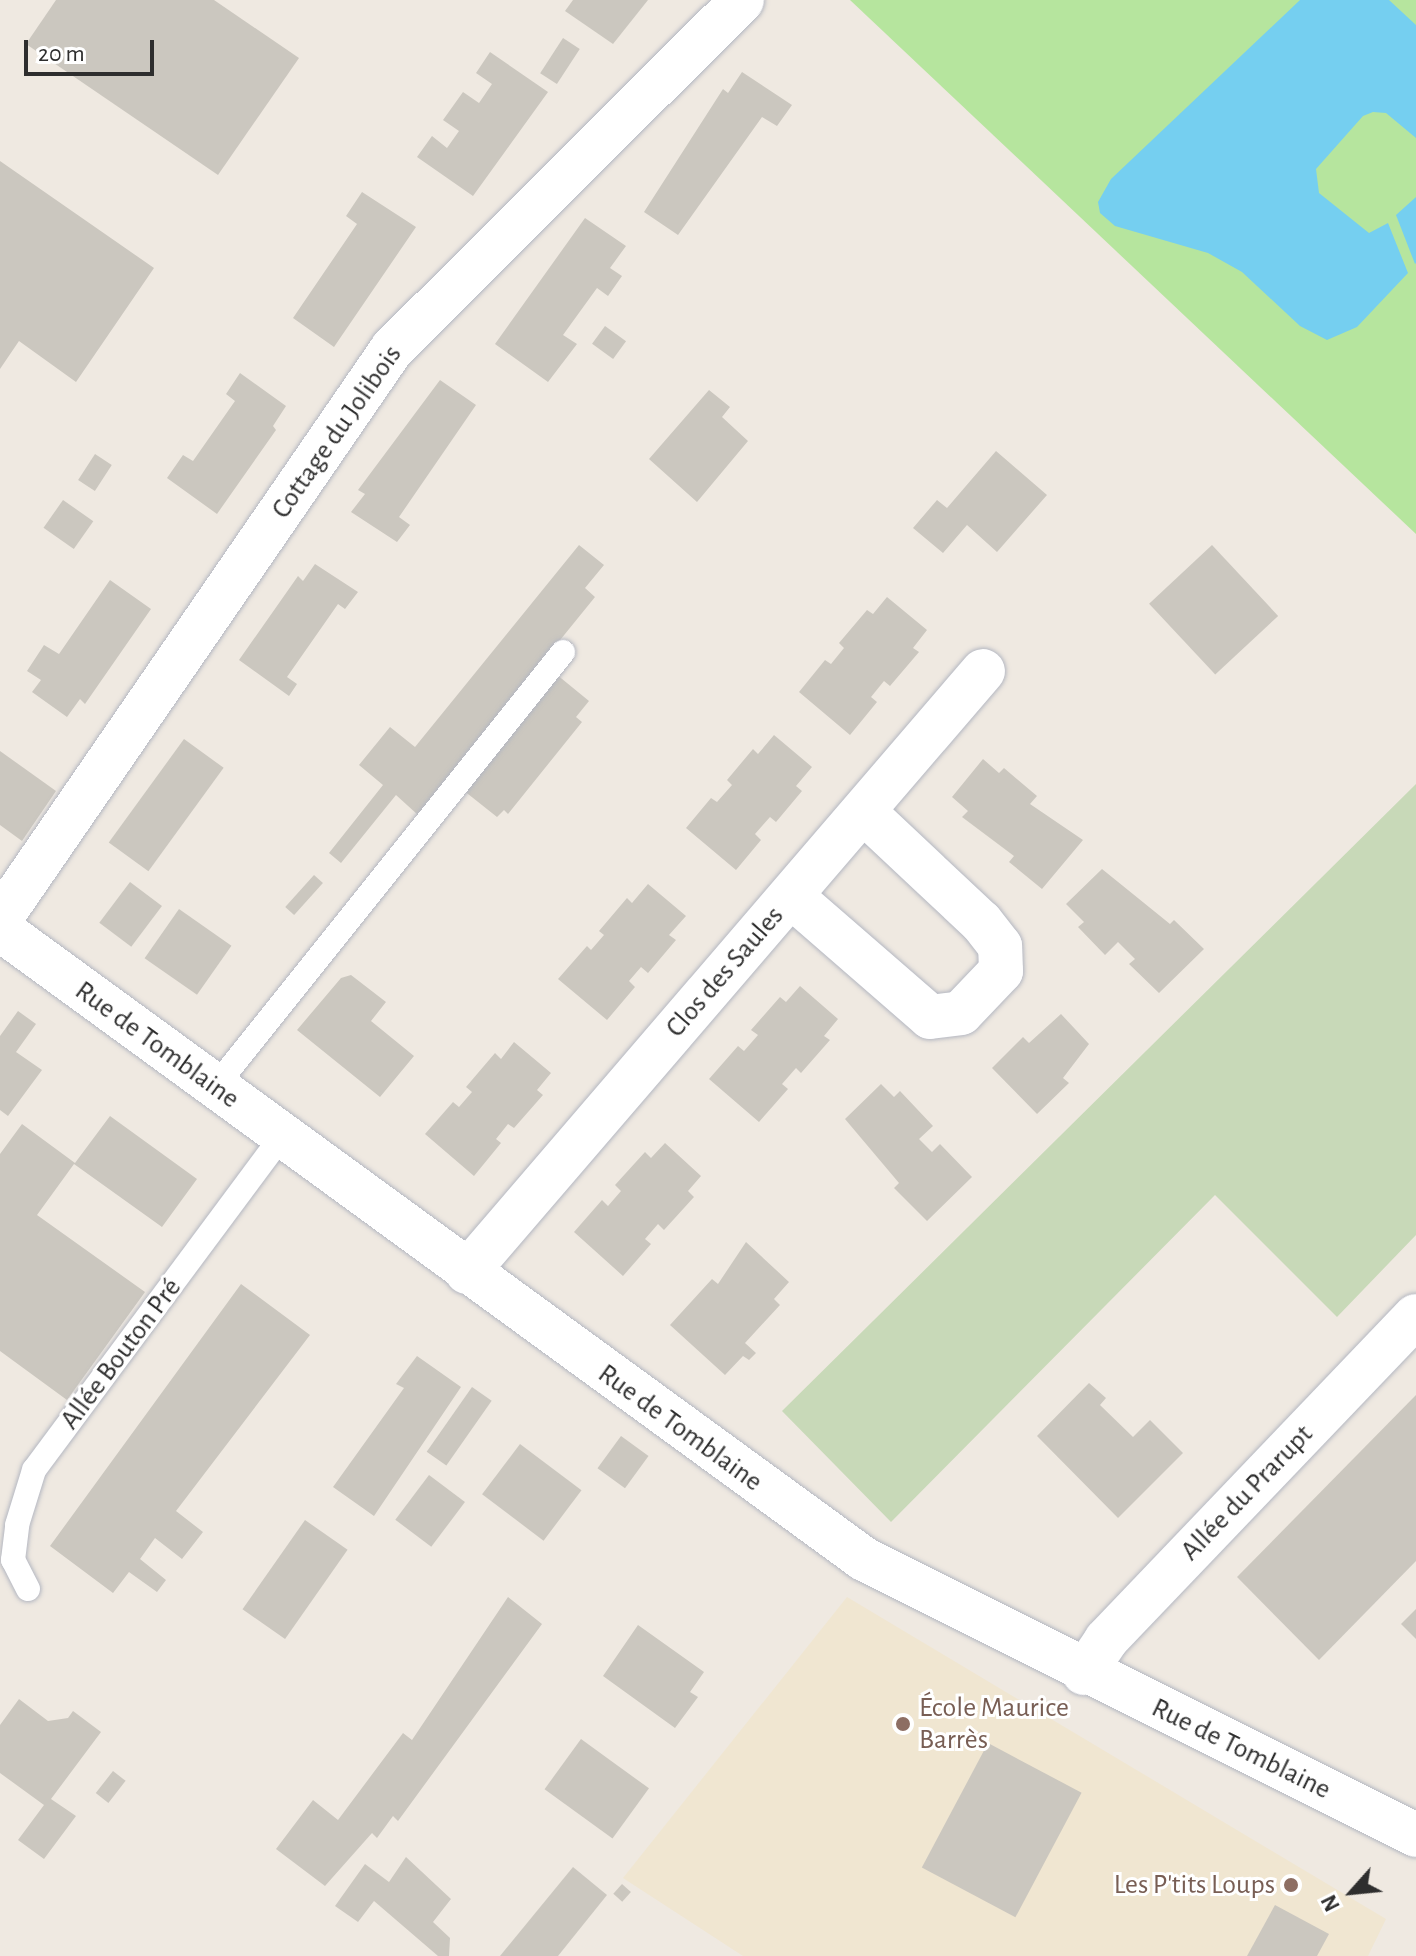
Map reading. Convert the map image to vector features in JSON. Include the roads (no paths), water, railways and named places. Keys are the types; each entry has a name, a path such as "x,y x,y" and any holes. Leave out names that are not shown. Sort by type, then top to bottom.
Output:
{"street":[{"name":"Cottage du Jolibois","path":"0,919 392,349 742,0"},
{"name":"Clos des Saules","path":"467,1272 865,813 983,671"},
{"path":"791,896 930,1017 961,1013 1001,971 1000,946 981,922 865,813"},
{"name":"Rue de Tomblaine","path":"0,929 864,1559 1084,1673 1416,1835"},
{"name":"Allée du Prarupt","path":"1084,1673 1106,1640 1416,1316"}],"lane":[{"path":"215,1087 563,652"},
{"name":"Allée Bouton Pré","path":"28,1589 13,1560 17,1525 34,1470 282,1136"}],"water":[{"path":"1300,0 1389,0 1416,25 1416,138 1386,113 1373,112 1363,116 1316,169 1319,193 1369,233 1388,223 1408,273 1357,327 1327,340 1300,326 1242,272 1208,253 1115,226 1100,213 1098,202 1111,179"},
{"path":"1416,197 1416,263 1415,264 1396,215"}],"place":[{"name":"École Maurice Barrès","path":"903,1724"},
{"name":"Les P'tits Loups","path":"1291,1885"}]}
